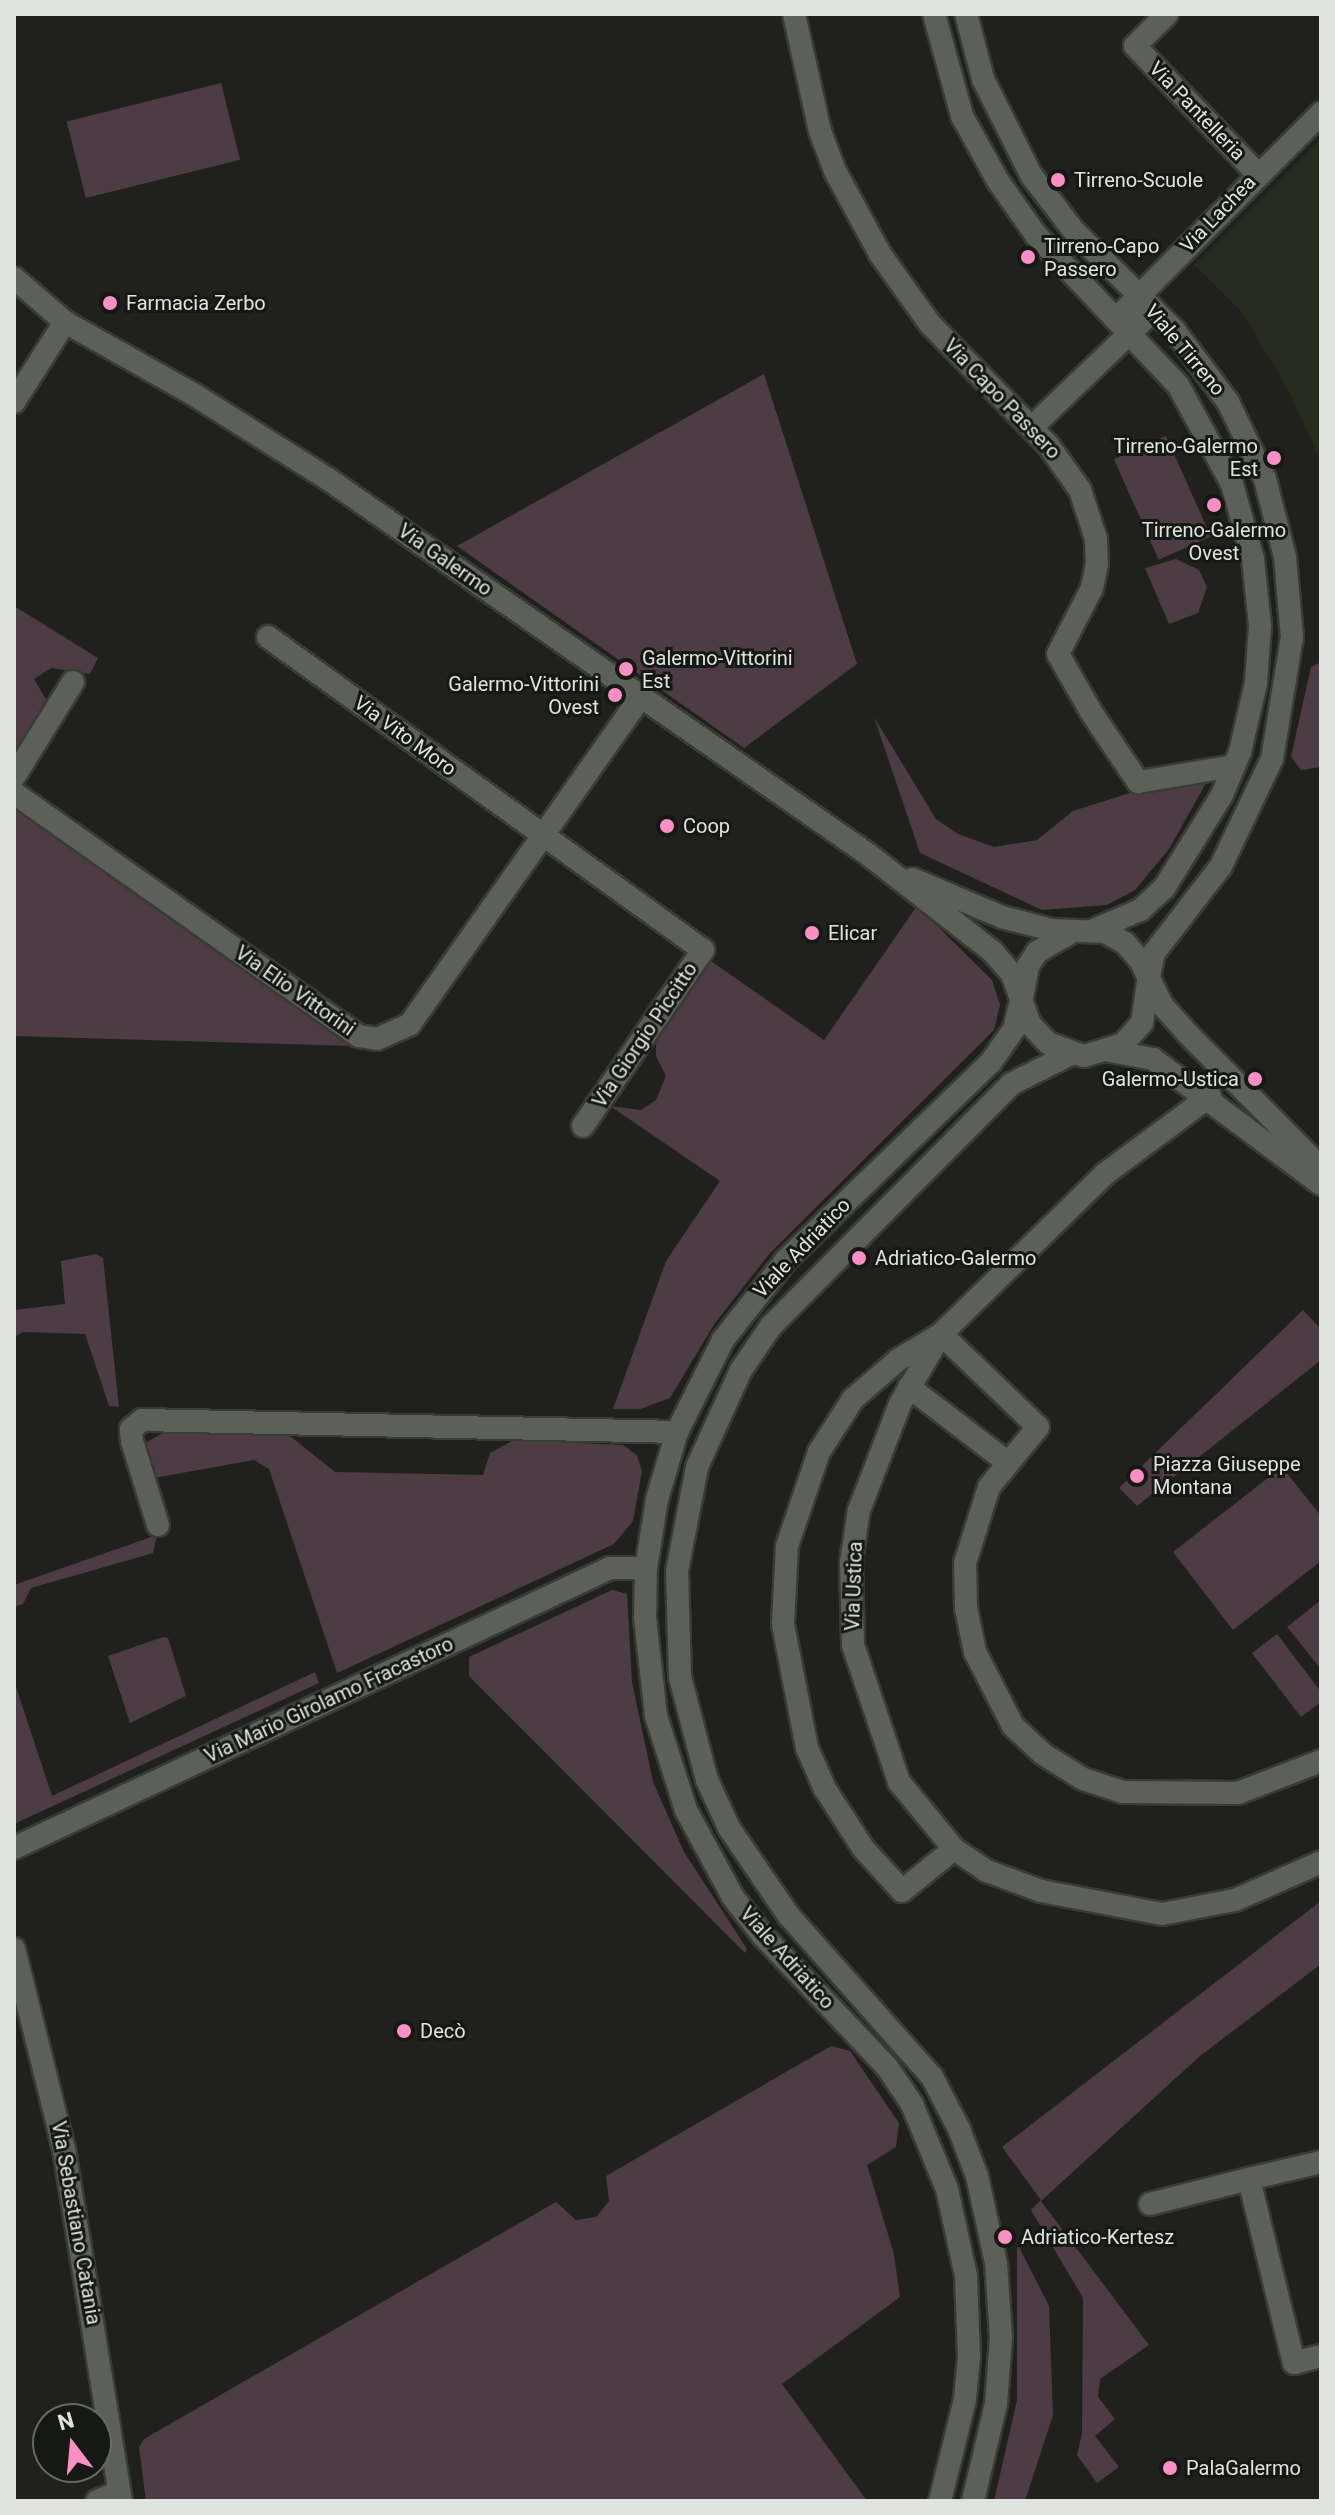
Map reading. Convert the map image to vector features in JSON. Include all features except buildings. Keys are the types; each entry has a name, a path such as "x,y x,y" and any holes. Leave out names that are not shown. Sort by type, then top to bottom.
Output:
{"street":[{"name":"Via Capo Passero","path":"794,14 820,131 835,171 874,243 930,324 1032,427 1067,468 1096,539 1092,588 1058,654 1093,715 1138,782 1234,766"},
{"name":"Viale Tirreno","path":"934,14 962,116 998,181 1036,235 1124,324 1178,385 1218,450 1250,546 1259,653 1251,712 1234,766 1210,820 1164,888 1140,910 1087,930"},
{"name":"Viale Tirreno","path":"966,14 983,79 1031,175 1074,231 1146,302 1228,402 1265,479 1285,557 1292,637 1282,716 1264,782 1221,866 1154,953 1148,982"},
{"name":"Via Pantelleria","path":"1167,14 1135,46 1257,173"},
{"name":"Via Lachea","path":"1124,324 1257,173 1321,113"},
{"name":"Via Galermo","path":"14,278 65,322 317,472 869,855"},
{"path":"14,402 65,322"},
{"path":"1032,427 1124,324"},
{"name":"Via Vito Moro","path":"268,637 541,835"},
{"path":"14,777 73,682"},
{"name":"Via Elio Vittorini","path":"14,793 359,1036 377,1039 410,1024 641,696"},
{"name":"Via Giorgio Piccitto","path":"541,835 703,950 583,1126"},
{"path":"869,855 968,905 1052,930 1087,930 1125,943 1140,960 1148,982 1187,1033 1321,1168"},
{"path":"869,855 992,951 1012,974 1038,1034 1071,1054 1110,1051 1153,1059 1210,1096 1321,1184"},
{"path":"1022,998 1028,966 1037,952 1064,933 1087,930"},
{"path":"1110,1051 1142,1023 1148,982"},
{"name":"Viale Adriatico","path":"940,2501 962,2411 969,2357 966,2276 947,2189 912,2104 887,2067 763,1936 733,1897 691,1821 656,1716 645,1618 646,1568 657,1499 677,1432 723,1340 753,1299 991,1062 1014,1029 1022,998"},
{"name":"Viale Adriatico","path":"973,2501 996,2404 1001,2338 996,2263 977,2176 954,2116 932,2077 789,1916 729,1828 707,1780 680,1677 677,1571 684,1518 702,1454 741,1370 771,1326 1011,1084 1071,1054"},
{"name":"Via Ustica","path":"1210,1096 1105,1174 941,1334 909,1387 875,1458 859,1510 849,1610 862,1683 899,1782 954,1849 987,1871 1041,1891 1162,1914 1188,1913 1235,1900 1321,1862"},
{"path":"954,1849 902,1891 863,1848 825,1789 807,1748 783,1624 787,1546 819,1452 853,1399 898,1360 941,1334 1038,1427 1007,1462 973,1524 965,1563 966,1608 975,1652 1013,1726 1043,1754 1083,1779 1123,1792 1169,1796 1238,1793 1321,1761"},
{"path":"909,1387 1007,1462"},
{"path":"158,1525 132,1441 131,1429 142,1420 677,1432"},
{"name":"Via Mario Girolamo Fracastoro","path":"14,1848 610,1568 646,1568"},
{"name":"Via Sebastiano Catania","path":"14,1949 21,2001 67,2163 120,2497"},
{"path":"1150,2204 1321,2162"},
{"path":"1249,2179 1294,2363 1321,2356"},
{"path":"97,2501 120,2497"}],"shaded area":[{"path":"221,83 240,160 86,198 67,121"},
{"path":"1321,139 1321,461 1288,389 1241,311 1194,265"},
{"path":"764,374 857,664 744,748 457,546"},
{"path":"1166,436 1211,536 1159,560 1114,459"},
{"path":"1176,559 1199,570 1207,587 1198,613 1169,624 1145,568"},
{"path":"14,606 98,658 90,674 51,668 34,679 48,703 14,766"},
{"path":"1321,662 1321,767 1301,770 1291,757 1311,667"},
{"path":"874,717 936,819 958,834 994,847 1037,840 1073,811 1161,783 1210,776 1169,849 1135,890 1107,905 1042,910 920,853"},
{"path":"14,805 17,805 352,1046 14,1036"},
{"path":"917,906 992,980 1000,1005 994,1030 770,1253 715,1323 670,1398 640,1409 613,1409 666,1261 720,1181 610,1106 641,1110 656,1100 666,1076 656,1056 656,1035 708,959 824,1040"},
{"path":"96,1254 103,1258 119,1407 109,1406 85,1334 23,1332 14,1337 14,1310 65,1304 61,1261"},
{"path":"1303,1310 1321,1329 1321,1360 1137,1506 1119,1488"},
{"path":"166,1431 290,1436 335,1472 483,1475 490,1453 514,1440 623,1445 637,1455 642,1471 633,1521 614,1544 337,1673 269,1469 254,1460 154,1478 144,1444"},
{"path":"1282,1467 1321,1516 1321,1561 1233,1630 1173,1552"},
{"path":"157,1535 153,1553 31,1588 23,1604 14,1607 14,1585"},
{"path":"612,1590 627,1594 632,1682 653,1782 684,1852 747,1949 745,1953 469,1676 469,1657"},
{"path":"1321,1600 1321,1669 1287,1627"},
{"path":"1277,1634 1321,1692 1321,1702 1301,1717 1252,1653"},
{"path":"168,1638 186,1696 130,1723 108,1656"},
{"path":"315,1672 319,1683 14,1824 14,1681 52,1796"},
{"path":"1321,1901 1321,1964 1200,2056 1041,2201 1149,2345 1100,2379 1098,2397 1115,2419 1095,2436 1119,2467 1097,2483 1077,2455 1082,2433 1083,2298 1031,2210 1041,2200 1002,2147"},
{"path":"831,2046 850,2051 899,2123 896,2147 867,2165 894,2254 900,2297 782,2384 867,2501 146,2501 139,2447 144,2439 556,2202 576,2220 596,2217 609,2201 606,2176"},
{"path":"1017,2243 1049,2306 1053,2415 1025,2501 994,2501 1017,2400"}],"place":[{"name":"Tirreno-Scuole","path":"1058,180"},
{"name":"Tirreno-Capo Passero","path":"1028,257"},
{"name":"Farmacia Zerbo","path":"110,303"},
{"name":"Tirreno-Galermo Est","path":"1274,458"},
{"name":"Tirreno-Galermo Ovest","path":"1214,505"},
{"name":"Galermo-Vittorini Est","path":"626,669"},
{"name":"Galermo-Vittorini Ovest","path":"615,695"},
{"name":"Coop","path":"667,826"},
{"name":"Elicar","path":"812,933"},
{"name":"Galermo-Ustica","path":"1255,1079"},
{"name":"Adriatico-Galermo","path":"859,1258"},
{"name":"Piazza Giuseppe Montana","path":"1137,1476"},
{"name":"Decò","path":"404,2031"},
{"name":"Adriatico-Kertesz","path":"1005,2237"},
{"name":"PalaGalermo","path":"1170,2468"}]}
